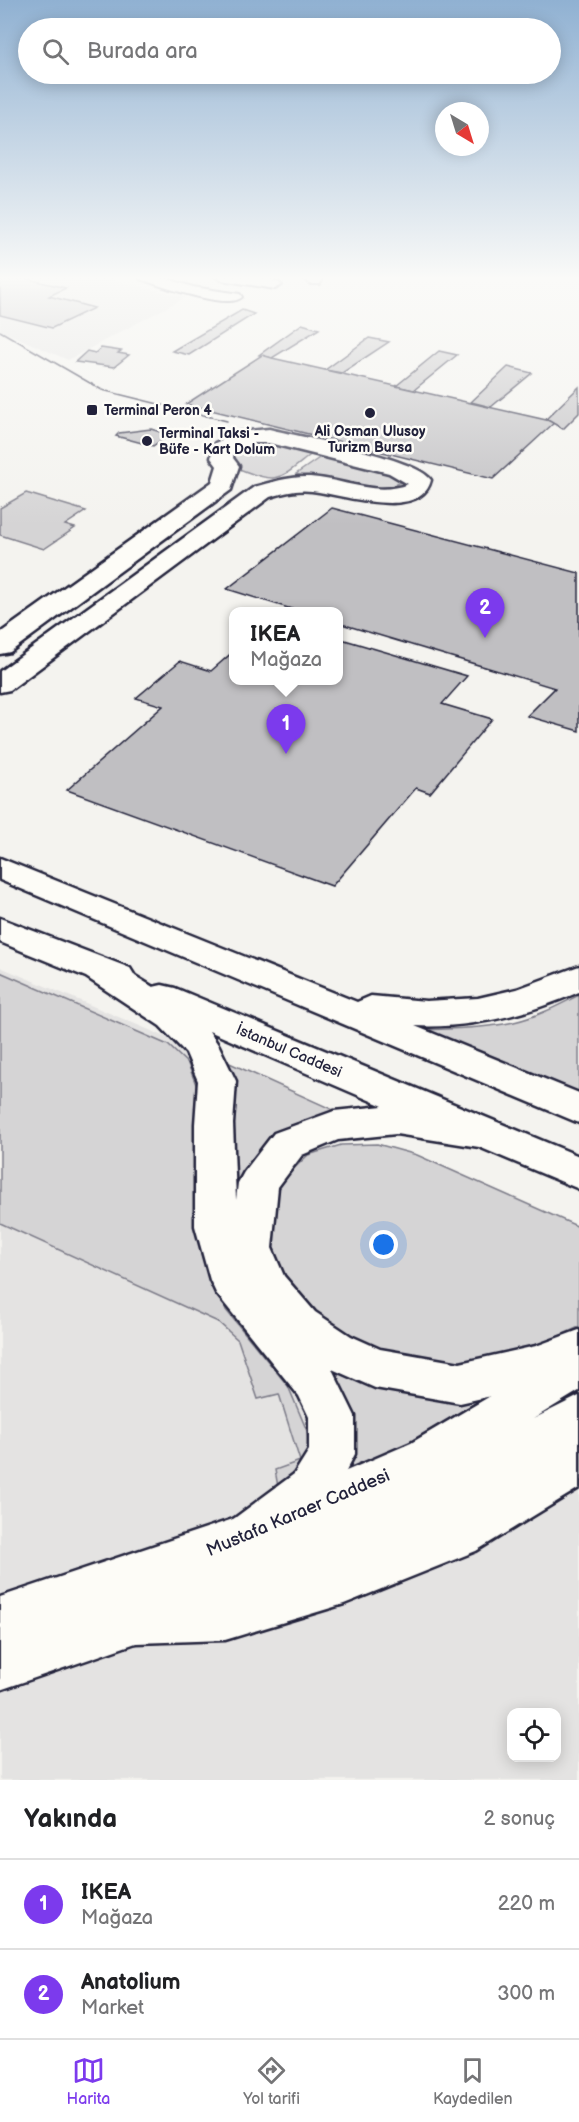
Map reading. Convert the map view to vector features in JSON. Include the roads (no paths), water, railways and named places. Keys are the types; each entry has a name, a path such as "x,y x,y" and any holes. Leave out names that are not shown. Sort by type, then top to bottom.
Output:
{"main road":[{"path":"0,646 223,485 226,457 248,437 269,436 376,462 397,468 420,480 418,488 408,493 377,498 331,486 311,483 288,484 251,478 226,457"},
{"path":"0,684 262,492 288,484"},
{"path":"0,868 579,1109"},
{"name":"İstanbul Caddesi","path":"0,929 579,1173"},
{"path":"99,970 173,1017 201,1046 218,1081 214,1124 216,1226 231,1280 315,1382 332,1416 332,1454 311,1490 249,1537"},
{"path":"315,999 386,1012 425,1016 467,1013 511,1005 579,978"},
{"path":"490,1134 396,1119 334,1126 288,1144 258,1183 251,1248 267,1287 300,1325 335,1350 375,1368 460,1383 540,1365 579,1349"},
{"name":"Mustafa Karaer Caddesi","path":"0,1623 249,1537 428,1458 579,1367"},
{"path":"0,1664 135,1618 411,1513 579,1417"},
{"path":"135,1618 225,1615 344,1580 459,1534 579,1462"}],"tram line":[{"path":"49,359 102,390 227,421"}],"place":[{"name":"Terminal Peron 4","path":"92,410"},
{"name":"Ali Osman Ulusoy Turizm Bursa","path":"370,413"},
{"name":"Terminal Taksi - Büfe - Kart Dolum","path":"147,441"},
{"name":"Anatolium","path":"485,638"},
{"name":"IKEA","path":"286,754"}]}
